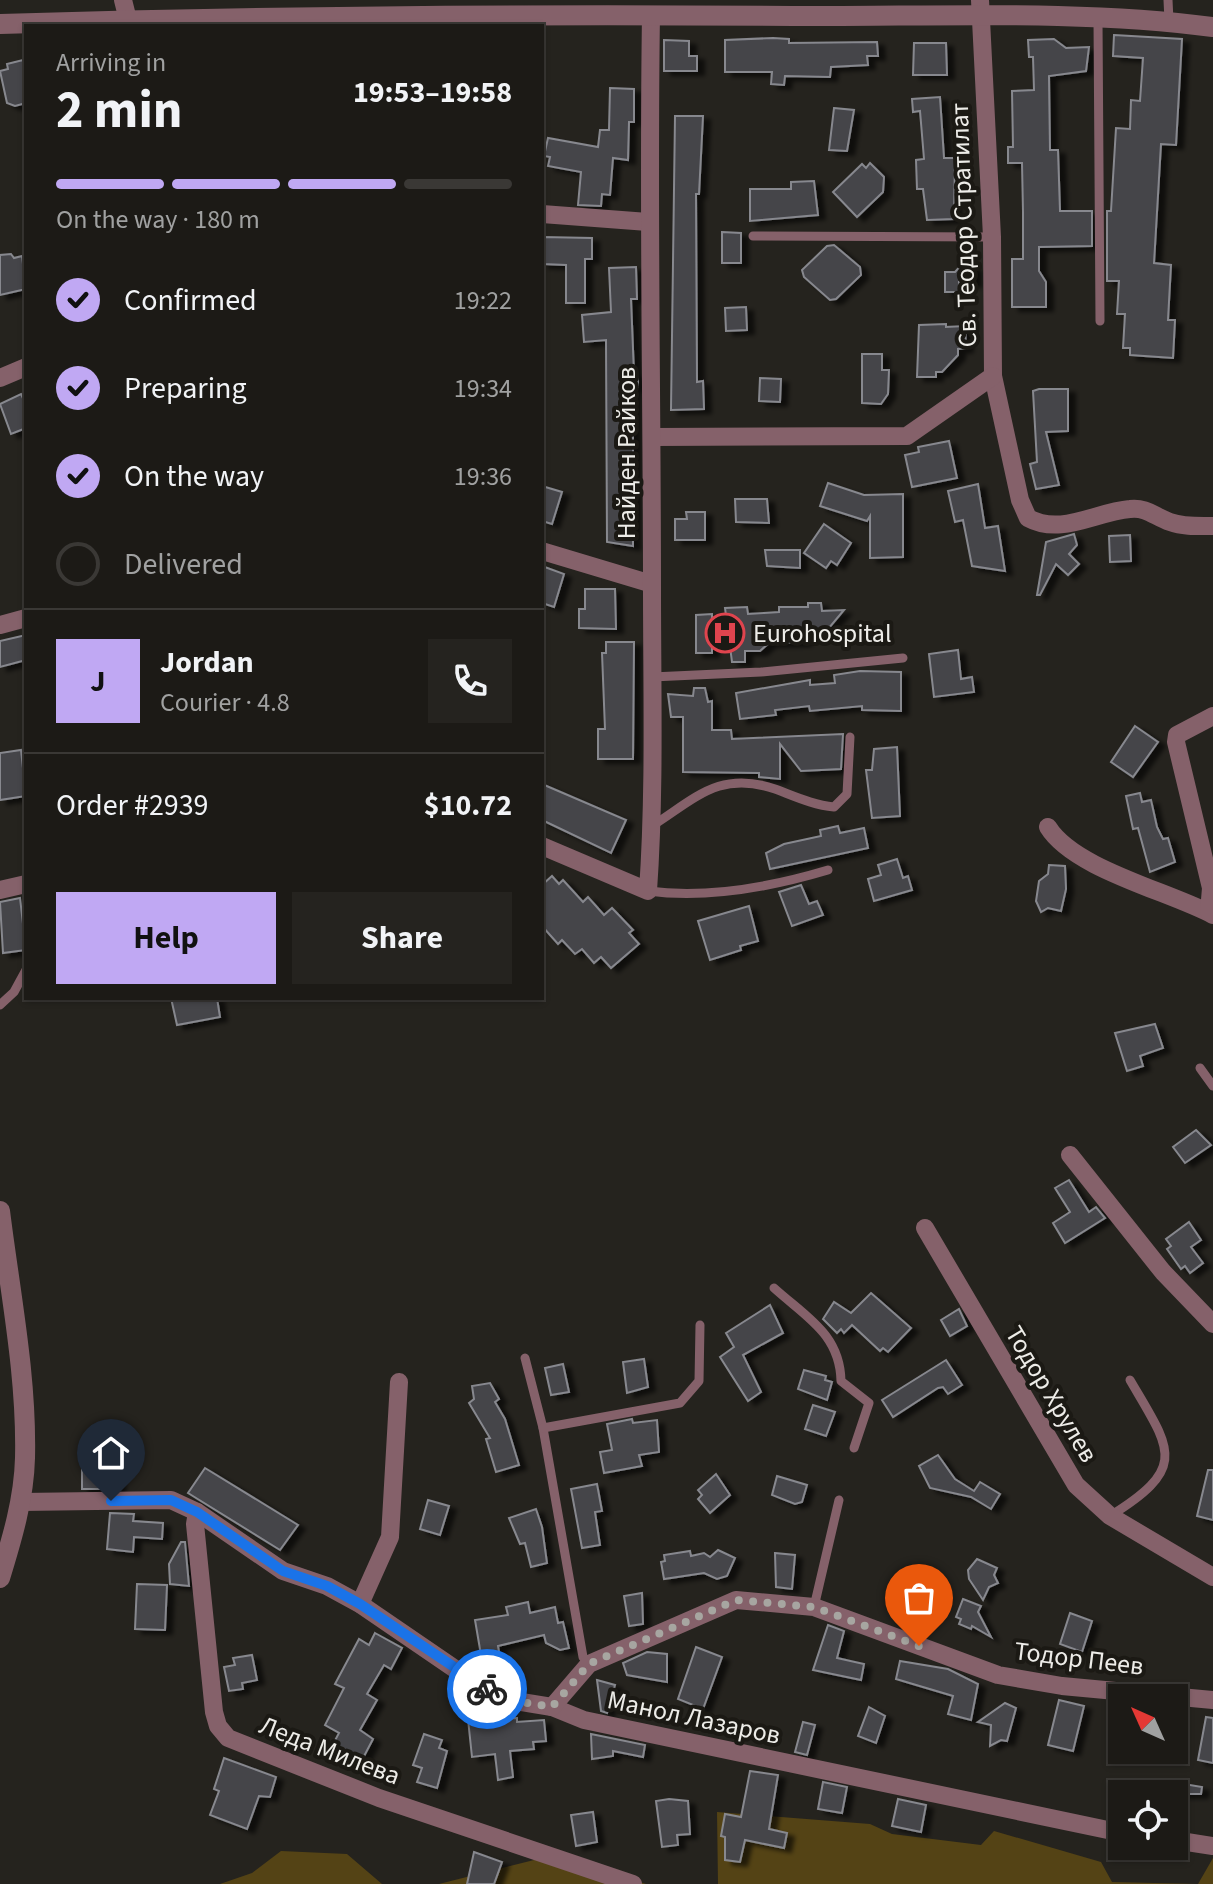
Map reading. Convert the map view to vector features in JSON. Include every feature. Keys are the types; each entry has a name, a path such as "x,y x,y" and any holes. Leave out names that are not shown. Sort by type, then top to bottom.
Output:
{"street":[{"path":"0,24 125,10 651,15 981,8 1098,20 1169,21 1213,27"},
{"name":"Св. Теодор Стратилат","path":"653,437 907,436 993,376 992,237 981,8"},
{"name":"Найден Райков","path":"648,891 652,826 653,437 648,222 651,15"},
{"path":"544,214 648,222"},
{"path":"0,378 24,368"},
{"path":"993,376 1020,500 1028,518 1054,526 1131,509 1151,511 1167,521 1185,526 1213,526"},
{"path":"544,552 652,584"},
{"path":"0,625 24,619"},
{"path":"1048,827 1056,840 1081,858 1211,914 1211,888 1176,742 1177,735 1184,729 1213,716"},
{"path":"544,847 648,891"},
{"path":"0,890 24,884"},
{"path":"1070,1155 1163,1272 1213,1324"},
{"path":"0,1211 21,1382 25,1458 21,1502 0,1578"},
{"name":"Тодор Хрулев","path":"925,1228 1055,1454 1076,1485 1110,1516 1213,1577"},
{"path":"360,1604 390,1537 399,1382"},
{"name":"Манол Лазаров","path":"21,1502 171,1500 197,1512 283,1571 327,1586 360,1604 477,1684 509,1700 552,1707 584,1720 1108,1830"},
{"name":"Леда Милева","path":"197,1512 195,1524 214,1712 218,1726 228,1738 379,1798 633,1884"},
{"name":"Тодор Пеев","path":"552,1707 589,1664 736,1600 814,1607 998,1675 1062,1686 1122,1689 1213,1700"},
{"path":"1188,1842 1213,1846"}],"lane":[{"path":"1168,0 1169,21"},
{"path":"1098,20 1100,321"},
{"path":"753,236 992,237"},
{"path":"652,677 761,672 903,658"},
{"path":"652,826 712,787 735,781 751,781 834,807 847,794 850,737"},
{"path":"648,891 681,895 747,889 828,870"},
{"path":"0,1005 14,992 24,974"},
{"path":"1200,1068 1213,1086"},
{"path":"774,1288 832,1341 838,1352 841,1381 869,1403 854,1448"},
{"path":"543,1428 680,1403 699,1381 700,1325"},
{"path":"525,1358 543,1428 583,1657 589,1664"},
{"path":"1110,1516 1155,1485 1165,1470 1166,1453 1158,1429 1130,1380"},
{"path":"814,1607 839,1500"}],"shaded area":[{"path":"717,1812 870,1824 892,1834 981,1845 994,1831 1101,1862 1112,1882 1198,1884 718,1884"},
{"path":"281,1851 347,1854 382,1884 220,1884 252,1873"},
{"path":"554,1855 646,1884 439,1884"},
{"path":"1213,1858 1213,1884 1198,1884"}],"building":[{"path":"1114,35 1182,39 1176,145 1161,144 1154,263 1171,265 1168,320 1175,320 1173,358 1130,355 1130,348 1123,348 1125,314 1117,314 1119,281 1107,281 1107,211 1111,211 1116,128 1130,129 1131,100 1140,101 1143,58 1113,56"},
{"path":"789,39 789,43 877,42 878,56 867,56 868,65 831,67 830,77 785,76 784,85 771,84 772,72 725,72 725,40"},
{"path":"1054,39 1066,48 1089,47 1086,71 1049,76 1050,150 1058,150 1060,211 1092,211 1092,246 1039,247 1039,271 1046,282 1046,307 1012,307 1012,259 1023,259 1023,212 1022,163 1008,163 1008,147 1013,147 1012,91 1034,90 1033,57 1029,57 1028,40"},
{"path":"664,40 689,41 689,56 697,56 697,71 664,71"},
{"path":"914,43 946,43 947,75 913,75"},
{"path":"23,60 24,104 15,106 7,103 0,71 8,69 7,64"},
{"path":"610,88 634,89 634,122 629,122 628,160 613,158 610,195 602,194 601,206 578,205 581,172 548,166 550,157 544,156 548,138 598,147 600,130 609,130"},
{"path":"940,97 944,158 955,158 954,219 927,220 923,189 917,189 916,160 924,159 920,111 913,112 912,99"},
{"path":"834,108 854,110 847,151 829,150"},
{"path":"675,116 703,116 699,194 696,194 697,382 703,381 704,409 671,410"},
{"path":"870,163 884,177 883,192 857,217 833,192 862,164 866,168"},
{"path":"814,181 818,215 750,221 750,189 791,189 791,182"},
{"path":"722,232 741,233 741,263 722,263"},
{"path":"544,237 592,238 592,259 585,259 585,303 566,303 566,265 544,264"},
{"path":"834,245 860,267 861,275 836,299 830,300 804,277 802,270 827,246"},
{"path":"0,255 22,256 24,289 0,295"},
{"path":"964,262 974,268 974,283 959,282 959,292 945,292 945,272 955,272"},
{"path":"636,267 637,299 631,299 634,374 638,374 638,387 634,387 633,399 633,546 607,542 606,340 584,342 582,315 611,312 609,268"},
{"path":"746,307 747,330 726,331 725,308"},
{"path":"946,324 946,327 965,326 966,348 958,349 958,355 942,372 936,372 936,377 917,377 919,325"},
{"path":"862,354 882,354 882,370 889,370 888,394 881,404 862,403"},
{"path":"760,378 781,379 780,402 759,401"},
{"path":"1068,389 1068,431 1046,432 1059,485 1036,489 1030,464 1037,462 1033,391"},
{"path":"21,394 24,401 24,429 11,434 0,404"},
{"path":"949,441 957,478 912,487 905,455 919,452 918,447"},
{"path":"828,483 864,495 903,494 903,557 870,558 870,516 867,521 820,506"},
{"path":"978,484 985,528 998,526 1005,571 972,566 963,520 955,522 948,491"},
{"path":"544,487 562,492 552,524 544,522"},
{"path":"735,499 767,499 769,523 736,522"},
{"path":"686,512 705,512 705,540 675,540 675,519 687,519"},
{"path":"824,524 851,543 837,565 831,561 826,568 804,553"},
{"path":"1074,534 1077,545 1069,554 1079,564 1068,575 1056,564 1040,595 1037,595 1046,542"},
{"path":"1130,535 1131,561 1110,562 1109,536"},
{"path":"765,550 800,550 800,568 767,566"},
{"path":"544,567 564,574 554,607 544,604"},
{"path":"585,589 615,589 616,629 579,628 579,609 585,609"},
{"path":"808,603 821,603 822,611 844,610 829,628 806,637 804,642 769,643 760,651 745,651 745,662 732,662 725,608 747,607 748,614 779,612 779,607 808,607"},
{"path":"712,614 712,653 696,653 696,615"},
{"path":"24,635 24,661 0,667 0,641"},
{"path":"606,642 634,642 633,759 598,759 598,729 605,729 602,653 606,653"},
{"path":"958,650 961,679 972,677 974,692 934,697 929,654"},
{"path":"860,671 901,672 901,711 862,710 862,706 810,711 809,706 775,710 776,715 740,719 736,693 810,680 810,685 835,683 834,675"},
{"path":"694,688 705,688 708,702 712,701 712,730 731,730 732,739 843,734 841,769 801,771 780,744 780,779 759,777 759,773 683,772 683,717 671,717 668,694 693,696"},
{"path":"1135,726 1158,742 1133,777 1111,762"},
{"path":"897,747 900,816 872,818 866,770 872,770 874,749"},
{"path":"21,750 24,796 0,800 0,753"},
{"path":"544,785 626,820 611,853 544,821"},
{"path":"1140,793 1142,802 1151,800 1157,827 1163,839 1168,838 1175,862 1150,872 1138,828 1133,829 1126,796"},
{"path":"838,826 840,833 864,828 868,848 770,869 766,853 784,844 821,836 820,830"},
{"path":"897,859 903,878 908,876 912,890 874,901 868,879 881,875 878,865"},
{"path":"1049,865 1065,866 1066,889 1061,911 1048,908 1041,912 1036,901 1039,881 1048,874"},
{"path":"552,876 559,884 563,880 583,902 588,897 604,915 612,908 633,930 629,933 639,944 611,968 601,957 594,963 582,949 575,954 562,940 558,944 544,928 544,883"},
{"path":"801,885 809,904 817,901 823,915 792,926 779,892"},
{"path":"20,898 24,950 3,953 0,902"},
{"path":"749,906 758,941 710,960 698,921"},
{"path":"171,1000 217,1000 220,1017 177,1025"},
{"path":"1155,1024 1163,1048 1140,1056 1143,1066 1127,1071 1115,1033"},
{"path":"1196,1130 1211,1145 1185,1163 1173,1147"},
{"path":"1069,1180 1089,1212 1096,1207 1105,1218 1065,1243 1053,1223 1070,1212 1055,1188"},
{"path":"1189,1222 1201,1240 1191,1247 1203,1263 1190,1273 1185,1266 1181,1269 1167,1249 1171,1246 1166,1239"},
{"path":"871,1293 911,1328 888,1352 883,1348 880,1351 852,1325 844,1333 841,1329 837,1333 823,1319 834,1302 851,1313"},
{"path":"770,1305 783,1333 743,1355 761,1392 748,1401 720,1357 734,1347 726,1333"},
{"path":"959,1309 967,1326 950,1336 941,1320"},
{"path":"644,1359 648,1387 627,1393 623,1362"},
{"path":"946,1360 962,1385 948,1394 943,1387 938,1388 893,1417 882,1400"},
{"path":"563,1364 569,1392 551,1395 545,1368"},
{"path":"804,1370 826,1376 825,1380 832,1382 827,1400 798,1389"},
{"path":"490,1383 499,1399 495,1402 505,1419 519,1465 496,1472 486,1439 490,1438 469,1403 474,1399 472,1386"},
{"path":"813,1405 835,1412 826,1436 805,1429"},
{"path":"632,1419 633,1423 657,1420 659,1452 639,1455 642,1466 604,1473 600,1452 612,1450 607,1424"},
{"path":"938,1455 955,1479 974,1491 980,1482 1000,1494 991,1509 971,1497 930,1488 919,1466"},
{"path":"82,1464 118,1465 118,1489 82,1489"},
{"path":"205,1468 298,1525 280,1550 188,1493"},
{"path":"1208,1470 1213,1470 1213,1520 1197,1516"},
{"path":"716,1474 730,1495 710,1513 698,1499 702,1495 698,1490"},
{"path":"777,1476 807,1485 802,1502 795,1504 772,1495"},
{"path":"597,1484 602,1511 595,1512 600,1545 582,1548 571,1489"},
{"path":"428,1500 449,1506 440,1535 420,1529"},
{"path":"536,1509 547,1563 531,1567 525,1543 520,1544 509,1518"},
{"path":"110,1513 134,1514 133,1521 163,1523 162,1539 134,1537 133,1552 107,1549"},
{"path":"181,1542 185,1542 189,1586 170,1584 169,1564"},
{"path":"718,1550 735,1558 727,1576 717,1579 704,1573 664,1579 661,1562 665,1561 664,1555 690,1551 691,1556 704,1553 710,1557"},
{"path":"775,1553 795,1555 792,1589 776,1587"},
{"path":"977,1559 997,1568 994,1575 998,1583 989,1587 983,1600 969,1579 968,1570"},
{"path":"137,1584 167,1585 165,1630 135,1629"},
{"path":"642,1593 643,1624 629,1626 624,1596"},
{"path":"963,1599 981,1606 978,1612 991,1637 972,1626 971,1629 959,1624 961,1619 956,1617"},
{"path":"528,1602 530,1613 555,1607 558,1623 563,1622 569,1648 560,1650 546,1643 544,1635 498,1646 499,1652 481,1655 475,1620 508,1615 506,1607"},
{"path":"1070,1613 1092,1621 1082,1652 1060,1644"},
{"path":"828,1625 844,1631 837,1658 864,1664 861,1680 813,1670"},
{"path":"375,1633 402,1648 391,1669 384,1665 367,1694 377,1700 360,1730 373,1739 361,1762 331,1748 339,1733 325,1725 344,1688 335,1684 359,1639 369,1645"},
{"path":"696,1647 722,1657 703,1709 678,1699"},
{"path":"647,1652 667,1654 667,1682 627,1675 623,1663"},
{"path":"252,1655 257,1680 242,1683 243,1689 229,1691 224,1667 235,1665 233,1658"},
{"path":"900,1661 948,1669 978,1684 971,1720 948,1714 953,1696 896,1679"},
{"path":"597,1680 615,1685 607,1713 601,1711"},
{"path":"1059,1700 1084,1706 1073,1751 1048,1745"},
{"path":"1005,1703 1016,1708 1007,1741 1001,1740 990,1746 991,1725 978,1722"},
{"path":"869,1707 885,1716 876,1743 858,1736"},
{"path":"1206,1717 1213,1718 1213,1763 1198,1760"},
{"path":"517,1718 517,1722 544,1720 546,1741 533,1742 534,1749 510,1751 513,1777 498,1780 495,1754 472,1757 468,1719"},
{"path":"803,1722 815,1725 807,1755 795,1752"},
{"path":"424,1734 442,1740 439,1748 447,1751 437,1788 417,1782 422,1768 413,1765"},
{"path":"591,1734 645,1745 643,1757 613,1751 613,1756 592,1759"},
{"path":"224,1758 276,1777 270,1797 259,1796 247,1829 210,1815 219,1791 214,1789"},
{"path":"750,1771 778,1775 769,1829 787,1833 784,1848 745,1840 740,1862 725,1860 725,1837 721,1836 725,1814 741,1817"},
{"path":"823,1782 847,1787 842,1813 818,1809"},
{"path":"1188,1785 1202,1787 1201,1794 1188,1794"},
{"path":"898,1799 926,1805 921,1832 892,1826"},
{"path":"656,1801 688,1801 690,1834 677,1835 678,1845 662,1847"},
{"path":"593,1812 597,1842 576,1846 571,1815"},
{"path":"474,1852 502,1862 494,1884 467,1884"}],"way so far":[{"path":"487,1689 509,1700 552,1707 589,1664 736,1600 814,1607 919,1646"}],"place":[{"name":"Eurohospital","path":"725,633"}],"route":[{"path":"111,1501 171,1500 197,1512 283,1571 327,1586 360,1604 421,1648 487,1689"}]}
